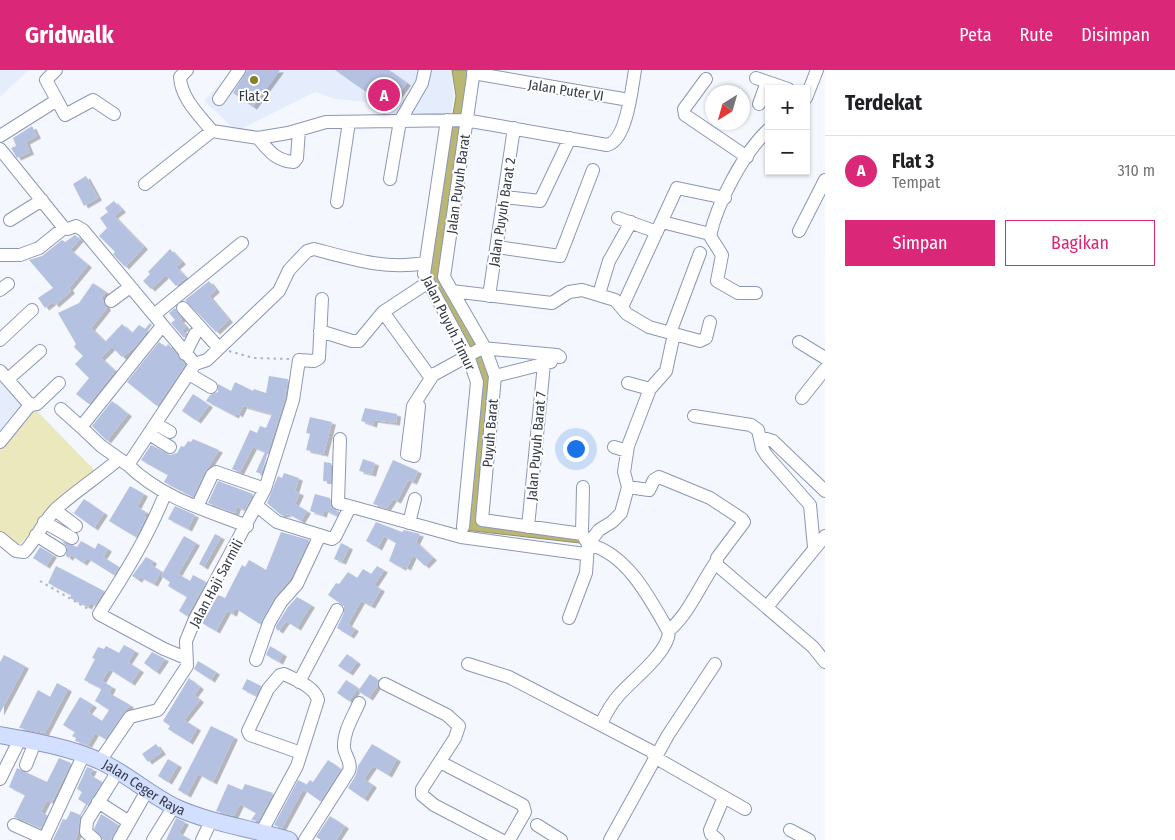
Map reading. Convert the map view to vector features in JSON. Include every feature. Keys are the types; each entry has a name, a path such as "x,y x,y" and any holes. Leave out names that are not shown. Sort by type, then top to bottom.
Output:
{"main road":[{"name":"Jalan Ceger Raya","path":"0,735 84,754 118,771 174,806 211,821 258,834 289,840"}],"street":[{"path":"56,70 46,80 65,115 94,100 114,114"},
{"path":"187,70 180,77 185,97 212,131 258,138 326,122 466,120 474,72"},
{"path":"219,99 239,70"},
{"path":"629,100 635,70"},
{"path":"390,178 400,121 422,83 422,71"},
{"name":"Jalan Puter VI","path":"474,72 629,100"},
{"path":"810,91 819,75"},
{"path":"706,79 684,110 685,115 747,157"},
{"path":"759,104 761,80 776,85"},
{"path":"0,136 57,100"},
{"name":"Jalan Puyuh Barat","path":"483,348 444,277 466,120 607,145 614,142 622,131 629,100"},
{"name":"Jalan Puyuh Timur","path":"448,120 424,274 427,283 469,355 477,382 463,527"},
{"path":"337,202 348,122"},
{"name":"Jalan Puyuh Barat 2","path":"489,296 514,128"},
{"path":"258,138 275,157 280,160 294,162 297,158 298,130"},
{"path":"710,234 725,198 747,157 768,130"},
{"path":"144,184 212,131"},
{"path":"505,197 540,201 570,138"},
{"path":"0,149 64,228"},
{"path":"497,247 560,256 593,170"},
{"path":"799,230 825,180"},
{"path":"622,307 677,188 725,198"},
{"path":"10,220 42,200"},
{"path":"618,218 630,222 710,234"},
{"path":"599,294 609,262 630,222"},
{"path":"0,255 20,256 39,248 64,228 80,228 185,354 192,369 210,387"},
{"path":"710,234 722,255 717,281 738,293 756,292"},
{"path":"154,315 242,243"},
{"path":"0,538 16,551 24,552 44,522 55,510 123,462 152,429 192,369 207,360 218,347 279,291 289,270 308,251 314,249 370,264 387,266 400,267 425,263"},
{"path":"340,439 337,500 350,507 382,513 409,523 461,536 585,544 621,512 628,487 624,472 627,451 650,389 666,371 672,334 700,254"},
{"path":"320,331 358,342 383,312 427,283"},
{"path":"111,301 130,287"},
{"path":"452,291 552,303 569,292 582,290 615,300 634,319 649,327 700,341 706,338 710,322"},
{"path":"299,360 318,359 322,299"},
{"path":"184,308 218,347"},
{"path":"0,340 32,310"},
{"path":"383,312 428,374 433,375"},
{"path":"81,427 162,326"},
{"path":"185,354 195,334"},
{"path":"799,342 825,358"},
{"path":"416,403 433,375 483,348 557,355 560,357 544,364 495,376"},
{"name":"Puyuh Barat","path":"483,348 495,376 482,520 528,527"},
{"path":"29,406 4,375 40,351"},
{"name":"Jalan Haji Sarmili","path":"100,761 130,717 156,711 160,708 187,666 186,641 195,619 247,526 265,489 293,400 299,360"},
{"name":"Jalan Puyuh Barat 7","path":"528,527 544,364"},
{"path":"802,398 825,369"},
{"path":"0,442 29,406 37,404 59,383"},
{"path":"628,383 650,389"},
{"path":"61,409 145,482 166,494 247,526"},
{"path":"694,416 751,425 758,430 762,448 767,456 810,505 814,548"},
{"path":"152,429 170,432"},
{"path":"152,429 170,447"},
{"path":"760,437 773,441 825,490"},
{"path":"614,447 627,451"},
{"path":"197,507 212,476 216,472 265,489"},
{"path":"628,487 649,490 654,480 659,478 710,498 742,519 742,525 716,562 685,614 678,623 668,630"},
{"path":"569,618 586,573 583,488"},
{"path":"166,494 154,524 135,559 99,614 186,658"},
{"path":"409,523 415,498"},
{"path":"257,506 277,522 332,539 335,537 350,507"},
{"path":"44,522 74,532 55,510"},
{"path":"528,527 601,548 637,579 668,630 669,638 659,654 619,695 601,724"},
{"path":"256,660 269,623 296,584 320,535"},
{"path":"36,536 60,550"},
{"path":"767,607 825,536"},
{"path":"716,562 813,647 825,662"},
{"path":"300,682 337,610"},
{"path":"468,664 509,677 601,724 652,751 656,758 745,809"},
{"path":"610,840 668,736 715,664"},
{"path":"258,834 297,766 318,700 315,692 284,674 277,676 248,731 250,735 301,753"},
{"path":"385,684 447,715 458,726 455,738 422,789 422,795 434,805 501,840"},
{"path":"305,840 350,767 344,750 344,738 359,703"},
{"path":"26,765 27,740"},
{"path":"0,780 27,740"},
{"path":"14,825 47,839 84,754"},
{"path":"440,762 523,805 525,812 509,840"},
{"path":"95,840 88,835 85,828 87,821 118,771"},
{"path":"119,840 148,789"},
{"path":"718,840 711,834 710,830 724,797"},
{"path":"98,802 129,822"},
{"path":"153,840 174,806"},
{"path":"202,840 211,821"},
{"path":"537,825 561,840"},
{"path":"790,830 809,840"}],"path":[{"path":"218,347 247,357 299,360"},
{"path":"40,581 85,609 99,614"}],"shaded area":[{"path":"0,70 29,70 0,97"},
{"path":"233,70 451,70 454,95 451,115 394,115 378,103 335,99 315,92 237,131 204,101"},
{"path":"452,70 472,70 441,276 492,375 478,522 582,535 580,543 465,530 480,382 432,285 428,266 456,96"},
{"path":"0,378 28,406 0,439"},
{"path":"28,406 38,412 99,475 56,508 15,549 0,537 0,439"}],"building":[{"name":"Flat 2","path":"247,70 280,70 253,107 233,93"},
{"path":"335,70 389,70 407,83 389,108"},
{"path":"32,126 37,136 26,142 30,152 17,158 11,148 16,146 13,138"},
{"path":"86,176 98,198 84,206 73,184"},
{"path":"114,201 122,210 114,216 144,247 125,267 113,254 115,252 99,236 107,228 100,218 108,212 105,208"},
{"path":"75,235 80,239 70,250 88,265 69,288 71,291 55,305 53,302 45,308 38,298 53,288 29,260 42,256 62,240 65,242"},
{"path":"170,249 182,262 176,267 186,278 176,286 166,275 151,289 143,281 150,274 148,272"},
{"path":"209,281 216,290 209,296 229,320 216,332 185,300"},
{"path":"93,283 106,292 101,298 107,308 91,328 105,342 122,324 132,333 139,325 145,329 150,323 152,325 135,347 122,357 112,347 101,358 115,371 89,404 76,394 89,378 75,364 83,356 74,347 76,344 58,313 79,303"},
{"path":"175,308 182,319 180,320 186,327 182,330 186,334 184,338 171,323 175,320 169,313"},
{"path":"159,342 166,347 168,344 185,365 157,406 127,382"},
{"path":"269,376 288,379 285,398 261,474 256,472 265,452 253,447 240,472 232,469 250,430 257,433 260,426 266,428 272,414 243,406 239,415 236,413 235,416 206,401 210,395 218,392 218,384 231,391 235,382 253,391 254,389 266,393"},
{"path":"193,394 209,405 197,421 182,411"},
{"path":"112,401 128,414 107,441 92,426"},
{"path":"365,408 397,414 396,423 374,420 373,425 361,421"},
{"path":"310,417 332,422 324,454 306,450 310,434 306,433"},
{"path":"193,439 219,450 205,472 193,497 164,482 168,475 141,460 151,445 170,455 177,453 181,446 184,447 188,441 191,442"},
{"path":"363,459 375,463 372,474 359,471"},
{"path":"393,460 418,471 413,482 408,480 397,501 393,499 387,508 373,504"},
{"path":"324,462 331,463 331,482 323,481"},
{"path":"284,473 299,478 295,491 300,493 295,504 307,511 301,521 289,514 281,515 267,503 278,476 282,478"},
{"path":"218,481 253,494 245,510 237,507 235,513 208,503"},
{"path":"130,486 144,494 137,507 146,512 143,516 146,517 136,537 109,521"},
{"path":"315,494 330,498 331,507 339,512 337,516 324,510 323,515 310,511"},
{"path":"84,499 104,513 94,528 68,509 74,513"},
{"path":"175,506 195,515 188,529 168,519"},
{"path":"376,522 402,532 404,530 420,534 416,542 433,558 425,566 413,555 407,568 403,566 402,568 389,561 396,543 384,536 378,548 366,541"},
{"path":"281,532 309,540 290,579 274,598 260,624 235,608 233,614 227,611 216,631 202,623 218,595 225,598 242,565 245,567 249,560 266,570"},
{"path":"215,534 221,537 204,567 199,564"},
{"path":"184,536 196,543 178,574 190,581 193,575 206,582 187,616 179,611 187,597 168,586 170,582 161,576"},
{"path":"62,541 77,547 81,541 95,549 98,543 108,549 103,557 119,567 114,575 87,558 83,563 71,555 69,558 66,556 67,547"},
{"path":"341,543 349,547 342,562 334,559"},
{"path":"40,547 53,555 46,566 33,558"},
{"path":"146,557 153,561 151,565 161,571 154,584 140,577 138,580 132,576"},
{"path":"56,566 104,591 95,605 90,603 88,607 70,598 71,595 48,583"},
{"path":"377,566 384,570 374,585 381,589 371,606 361,601 348,624 355,629 350,636 337,628 344,613 344,606 328,595 336,583 339,584 348,572 357,578 363,569 371,574"},
{"path":"297,597 311,605 297,628 286,621 279,631 276,629 276,626"},
{"path":"124,645 135,651 128,662 140,670 131,683 109,669 102,681 112,687 109,693 130,705 105,739 95,733 88,745 75,741 76,738 72,736 75,732 63,725 80,697 93,705 88,712 102,721 109,710 95,701 101,690 100,688 84,680 95,659 92,658 98,647 104,649 106,646 119,653"},
{"path":"270,646 283,654 279,662 266,655"},
{"path":"152,652 165,659 156,672 144,663"},
{"path":"347,654 357,662 349,673 338,666"},
{"path":"4,655 25,666 0,713 0,662"},
{"path":"198,661 216,672 211,680 194,669"},
{"path":"370,674 378,680 377,686 369,698 358,691"},
{"path":"189,678 200,687 194,695 200,700 184,720 197,728 189,742 168,729 170,726 163,721"},
{"path":"247,679 261,686 256,696 242,689"},
{"path":"346,680 358,688 349,701 337,693"},
{"path":"57,683 68,689 45,733 19,728 38,690 50,697"},
{"path":"211,726 234,737 213,782 198,774 187,795 178,790"},
{"path":"156,744 162,752 148,762 142,754"},
{"path":"372,744 397,759 388,775 373,766 364,779 373,785 364,799 348,788 356,775 358,766"},
{"path":"59,758 71,763 52,802 47,800 41,812 47,815 41,828 14,817 25,795 9,787 17,768 47,782"},
{"path":"168,759 178,765 168,782 158,776"},
{"path":"328,760 341,769 320,801 303,789 310,780 313,782"},
{"path":"87,767 93,769 90,775 102,782 80,817 75,840 53,840 63,819 66,820 71,811 80,815 86,804 78,799 82,792 77,789"},
{"path":"298,780 306,784 282,828 274,825"},
{"path":"228,784 242,790 245,784 273,793 258,821 251,820 256,813 240,804 234,816 216,811"},
{"path":"101,814 118,825 111,840 103,840 94,829"},
{"path":"330,816 345,826 336,840 321,840 316,837"},
{"path":"176,818 185,822 179,833 191,840 166,840"}],"place":[{"name":"Flat 2","path":"254,80"},
{"name":"Flat 3","path":"384,95"}]}
